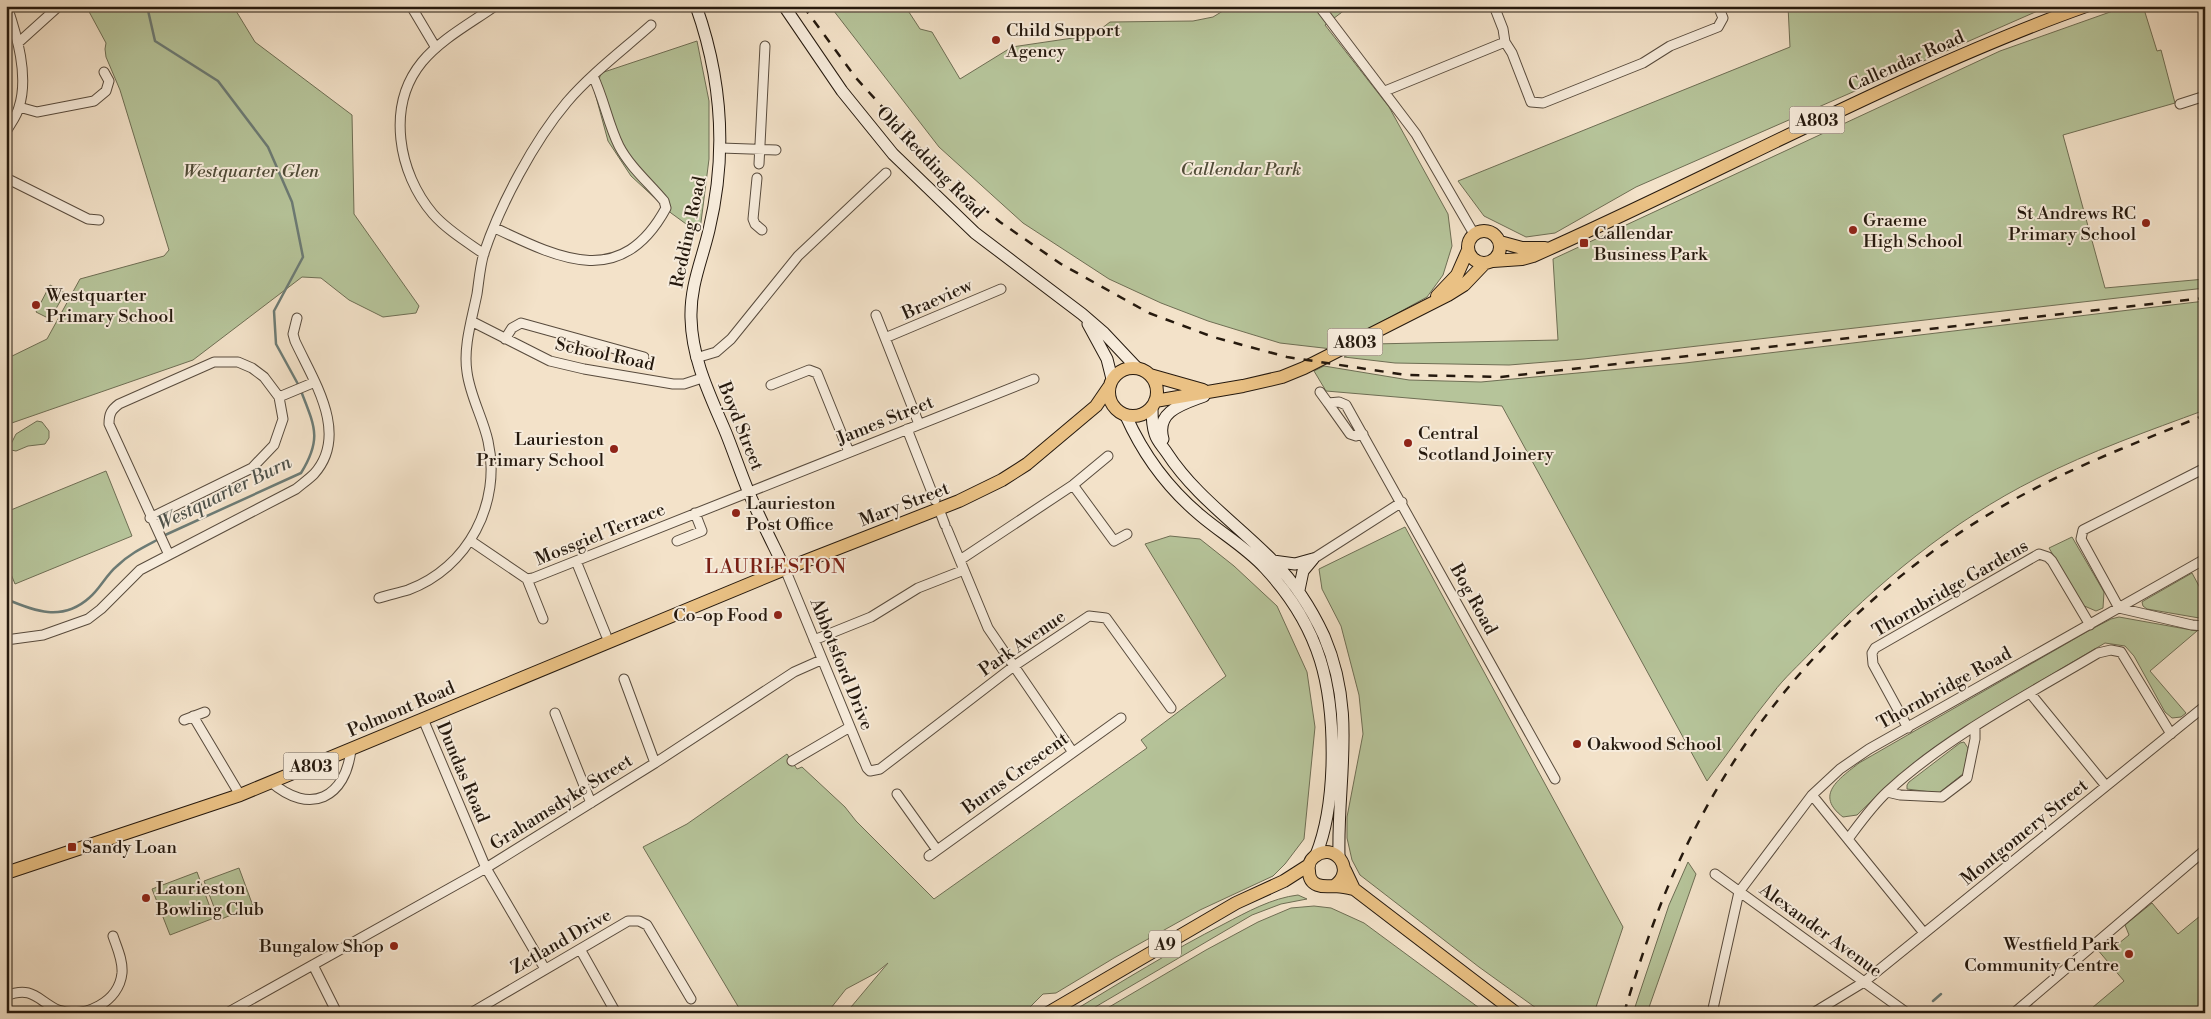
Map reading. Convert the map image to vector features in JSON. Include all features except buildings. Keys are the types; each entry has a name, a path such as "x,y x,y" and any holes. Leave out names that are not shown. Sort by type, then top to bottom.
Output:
{"main road":[{"name":"Redding Road","path":"696,6 706,36 718,98 721,148 721,165 709,231 691,296 692,333 696,358 702,378"},
{"name":"Old Redding Road","path":"784,6 842,91 893,154 975,233 1082,314 1104,333 1136,368"},
{"name":"Callendar Road","path":"1489,262 1522,259 1555,246 1830,115 1973,50 2042,21 2086,6"},
{"name":"A803","path":"1122,414 1140,416 1154,404 1210,391 1265,382 1293,372 1429,305 1464,285 1499,253 1500,242 1491,232 1483,230 1474,234 1469,241 1468,250 1457,275 1429,305"},
{"name":"Callendar Road","path":"1500,242 1522,248 1555,246"},
{"path":"1468,250 1472,258 1489,262"},
{"name":"Old Redding Road","path":"1082,314 1100,344 1111,383"},
{"name":"A803","path":"1111,383 1124,370 1136,368 1150,375 1210,391"},
{"path":"1150,375 1157,388 1152,421 1176,468 1273,561 1300,590 1323,634 1334,662 1340,690 1344,726 1338,812 1339,856 1354,889 1516,1013"},
{"name":"Boyd Street","path":"702,378 749,492 785,569"},
{"path":"1111,383 1109,400 1122,414 1140,444 1175,492 1199,514 1264,566 1290,597 1313,639 1323,665 1332,718 1331,779 1320,843 1312,860 1311,879 1321,887 1334,886 1354,889"},
{"name":"Mary Street","path":"607,638 785,569 937,504 986,488 1016,472 1085,416 1103,398 1111,383"},
{"path":"1159,437 1161,426 1167,413 1188,402 1224,389"},
{"name":"Mary Street","path":"1085,416 1109,410 1122,414"},
{"path":"1273,561 1295,564 1313,559"},
{"path":"1300,590 1303,572 1313,559"},
{"name":"Polmont Road","path":"6,873 240,795 423,719 607,638"},
{"path":"1312,860 1327,852 1339,856"},
{"name":"A9","path":"1048,1013 1236,903 1284,881 1312,860"},
{"path":"1334,886 1340,882 1345,870"},
{"name":"A9","path":"1284,881 1311,879"}],"street":[{"path":"6,132 19,107 23,78 18,43 7,6"},
{"path":"18,43 59,6"},
{"path":"411,6 436,48"},
{"path":"484,254 450,230 434,214 417,191 404,160 401,146 400,120 404,96 411,79 422,62 436,48 495,6"},
{"path":"1319,6 1416,134 1474,234"},
{"path":"1494,6 1503,29 1505,42 1512,53 1532,102 1543,103 1643,63 1670,46 1718,27 1723,18 1718,6"},
{"path":"379,598 408,590 426,581 444,569 471,540 488,504 492,470 488,439 466,372 466,352 484,254 504,207 540,140 568,101 593,76 651,25"},
{"path":"1385,91 1505,42"},
{"path":"759,164 765,46"},
{"path":"19,107 37,112 94,101 106,91 109,81 104,72"},
{"path":"495,228 540,249 581,260 601,261 618,257 639,245 656,228 666,208 664,201 629,162 619,146 601,92 593,76"},
{"path":"2180,104 2205,96"},
{"path":"721,148 776,150"},
{"path":"696,358 716,352 731,340 798,256 886,173"},
{"path":"6,178 88,219 99,220"},
{"path":"757,178 753,219 755,224 762,230"},
{"name":"Braeview","path":"885,338 1001,289"},
{"path":"876,315 919,424"},
{"path":"6,640 50,633 88,619 101,609 140,570 296,488 314,474 323,462 329,442 330,429 328,414 295,341 293,334 297,318"},
{"name":"School Road","path":"471,321 505,340 550,361 584,369 673,384 684,384 702,378"},
{"name":"School Road","path":"505,340 512,328 521,322 644,358"},
{"path":"150,518 252,468 274,445 283,419 279,397 264,377 252,368 238,362 214,362 118,404 112,409 109,416 109,424 150,518 169,555"},
{"path":"771,385 809,370 817,373 849,452"},
{"name":"James Street","path":"749,492 1034,379"},
{"path":"279,397 314,382"},
{"path":"1320,392 1350,434 1356,436 1363,434"},
{"name":"Bog Road","path":"1328,404 1339,402 1346,405 1402,502 1555,779"},
{"path":"907,429 988,628 1072,751"},
{"path":"960,560 1074,485 1108,456"},
{"path":"2205,468 2083,530 2081,534 2081,542 2119,608 2205,626"},
{"path":"1074,485 1114,541 1127,534"},
{"name":"Mossgiel Terrace","path":"471,540 527,578 576,562 749,492"},
{"path":"1313,559 1402,502"},
{"path":"678,541 702,531 695,513"},
{"name":"Thornbridge Gardens","path":"1908,728 1873,664 1872,653 1875,648 2039,554 2048,556 2052,561 2090,625"},
{"name":"Thornbridge Road","path":"1739,892 1812,795 1840,769 1869,749 2205,559"},
{"path":"576,562 607,638"},
{"name":"Abbotsford Drive","path":"785,569 821,660 867,768 870,771"},
{"path":"814,640 871,617 918,588 964,570"},
{"path":"527,578 543,619"},
{"name":"Park Avenue","path":"870,771 880,769 1014,666 1089,616 1106,618 1171,708"},
{"path":"1848,839 1887,792 1912,771 1975,726 2098,653 2111,650 2121,652 2127,658 2171,734"},
{"name":"Grahamsdyke Street","path":"313,965 486,868 655,763 794,672 821,660"},
{"path":"624,679 655,763"},
{"path":"2030,693 2106,786"},
{"name":"Montgomery Street","path":"1813,1013 1864,982 2205,706"},
{"path":"184,720 205,712"},
{"path":"555,713 591,803"},
{"path":"193,716 240,795"},
{"name":"Burns Crescent","path":"929,856 1072,751 1121,718"},
{"name":"Dundas Road","path":"423,719 486,868 545,969"},
{"path":"1887,792 1900,795 1942,796 1967,778 1975,739 1975,726"},
{"path":"792,761 850,727"},
{"path":"271,782 288,795 299,799 310,801 324,797 334,790 342,780 347,770 351,749"},
{"path":"897,794 937,850"},
{"path":"1812,795 1924,933"},
{"path":"2014,1013 2205,850"},
{"name":"Alexander Avenue","path":"1715,874 1908,1013"},
{"path":"1712,1013 1739,892"},
{"name":"Zetland Drive","path":"471,1013 628,921 639,921 648,925 691,999"},
{"path":"6,996 16,992 37,995 59,1010 78,1012 103,1010 114,994 122,974 121,960 113,936"},
{"path":"580,949 616,1013"},
{"path":"227,1013 313,965 337,1013"}],"green space":[{"name":"Westquarter Glen","path":"86,6 233,6 255,42 352,115 354,214 419,306 416,313 383,317 349,300 321,278 302,277 193,360 6,425 6,359 47,339 80,279 164,256 169,250 120,90 106,57 106,43"},
{"name":"Callendar Park","path":"830,6 905,6 920,29 932,32 960,79 1012,47 1093,35 1110,22 1193,21 1213,17 1231,6 1350,6 1325,25 1389,107 1448,214 1452,246 1443,275 1427,297 1332,349 1280,343 1208,321 1161,303 1109,279 1023,223 939,147"},
{"path":"1788,6 2049,6 1636,187 1555,233 1526,237 1484,216 1458,181 1790,47"},
{"name":"Graeme High School","path":"2127,6 2143,6 2157,51 2161,50 2175,103 2063,135 2105,288 2205,279 2205,288 1584,359 1509,365 1395,363 1344,357 1373,344 1558,340 1553,259 2000,51"},
{"path":"697,41 709,101 709,159 700,230 693,229 671,213 631,176 608,141 595,93 601,73"},
{"path":"50,285 65,293 50,319 36,312"},
{"path":"2205,301 2205,410 2078,459 2036,479 1975,514 1945,534 1863,601 1777,687 1707,781 1502,406 1326,391 1314,371 1324,366 1409,380 1481,382 1685,363"},
{"path":"37,421 42,422 49,431 49,438 45,444 28,446 16,451 11,450 10,446 16,434"},
{"path":"106,471 132,536 15,584 6,562 6,512"},
{"path":"1405,527 1623,927 1594,1013 1543,1013 1479,967 1360,875 1352,860 1347,838 1347,817 1363,734 1359,695 1341,626 1322,589 1319,569"},
{"path":"1170,536 1200,539 1234,566 1277,606 1307,672 1315,727 1304,839 1285,864 1273,876 1200,910 1056,993 1043,994 1024,1013 846,1013 888,963 876,973 846,989 827,1013 742,1013 643,847 687,824 787,754 797,769 802,767 845,807 856,821 934,899 1147,748 1141,740 1226,676 1145,544"},
{"path":"2072,537 2104,592 2103,608 2096,611 2082,605 2049,548"},
{"path":"2192,573 2205,597 2205,619 2147,609 2143,606 2142,602"},
{"path":"2119,617 2197,631 2150,671 2186,713 2181,717 2172,718 2165,712 2134,656 2125,646 2105,643 2015,696 1932,749 1888,785 1857,815 1843,817 1830,802 1830,794 1838,781 1859,763 2090,630"},
{"path":"1964,742 1968,748 1964,773 1939,793 1907,789 1909,782 1960,743"},
{"path":"1688,862 1696,874 1647,1013 1633,1013 1669,905"},
{"path":"239,868 253,906 219,920 204,881"},
{"path":"197,872 214,918 170,935 152,889"},
{"path":"1298,895 1307,899 1281,904 1252,915 1085,1013 1070,1013 1204,934 1269,902"},
{"path":"2152,903 2178,934 2205,912 2205,1013 2086,1013 2124,981 2097,949 2104,943 2113,948 2129,935 2125,925"},
{"path":"1314,906 1331,908 1364,923 1486,1013 1099,1013 1206,950 1258,922 1291,908"}],"waterway":[{"name":"Westquarter Burn","path":"147,6 155,41 218,81 268,147 292,202 303,257 274,311 276,344 299,386"},
{"name":"Westquarter Burn","path":"163,536 301,473 308,461 314,442 313,424 301,391"},
{"name":"Westquarter Burn","path":"6,599 48,612 69,610 89,598 113,570 127,558 159,539"},
{"path":"1933,1001 1941,994"}],"railway":[{"path":"803,6 856,78 946,177 1000,222 1061,264 1149,313 1213,337 1287,357 1406,375 1501,377 2205,298"},
{"path":"1624,1013 1644,950 1667,889 1685,849 1713,796 1744,746 1779,699 1818,654 1859,612 1904,574 1951,539 2001,507 2076,469 2127,446 2205,415"}],"place":[{"name":"Child Support Agency","path":"996,40"},
{"name":"St Andrews RC Primary School","path":"2146,223"},
{"name":"Graeme High School","path":"1853,230"},
{"name":"Callendar Business Park","path":"1584,243"},
{"name":"Westquarter Primary School","path":"36,305"},
{"name":"Central Scotland Joinery","path":"1408,443"},
{"name":"Laurieston Primary School","path":"614,449"},
{"name":"Laurieston Post Office","path":"736,513"},
{"name":"Co-op Food","path":"778,615"},
{"name":"Oakwood School","path":"1577,744"},
{"name":"Sandy Loan","path":"72,847"},
{"name":"Laurieston Bowling Club","path":"146,898"},
{"name":"Bungalow Shop","path":"394,946"},
{"name":"Westfield Park Community Centre","path":"2129,954"}],"district":[{"name":"LAURIESTON","path":"776,566"}]}
